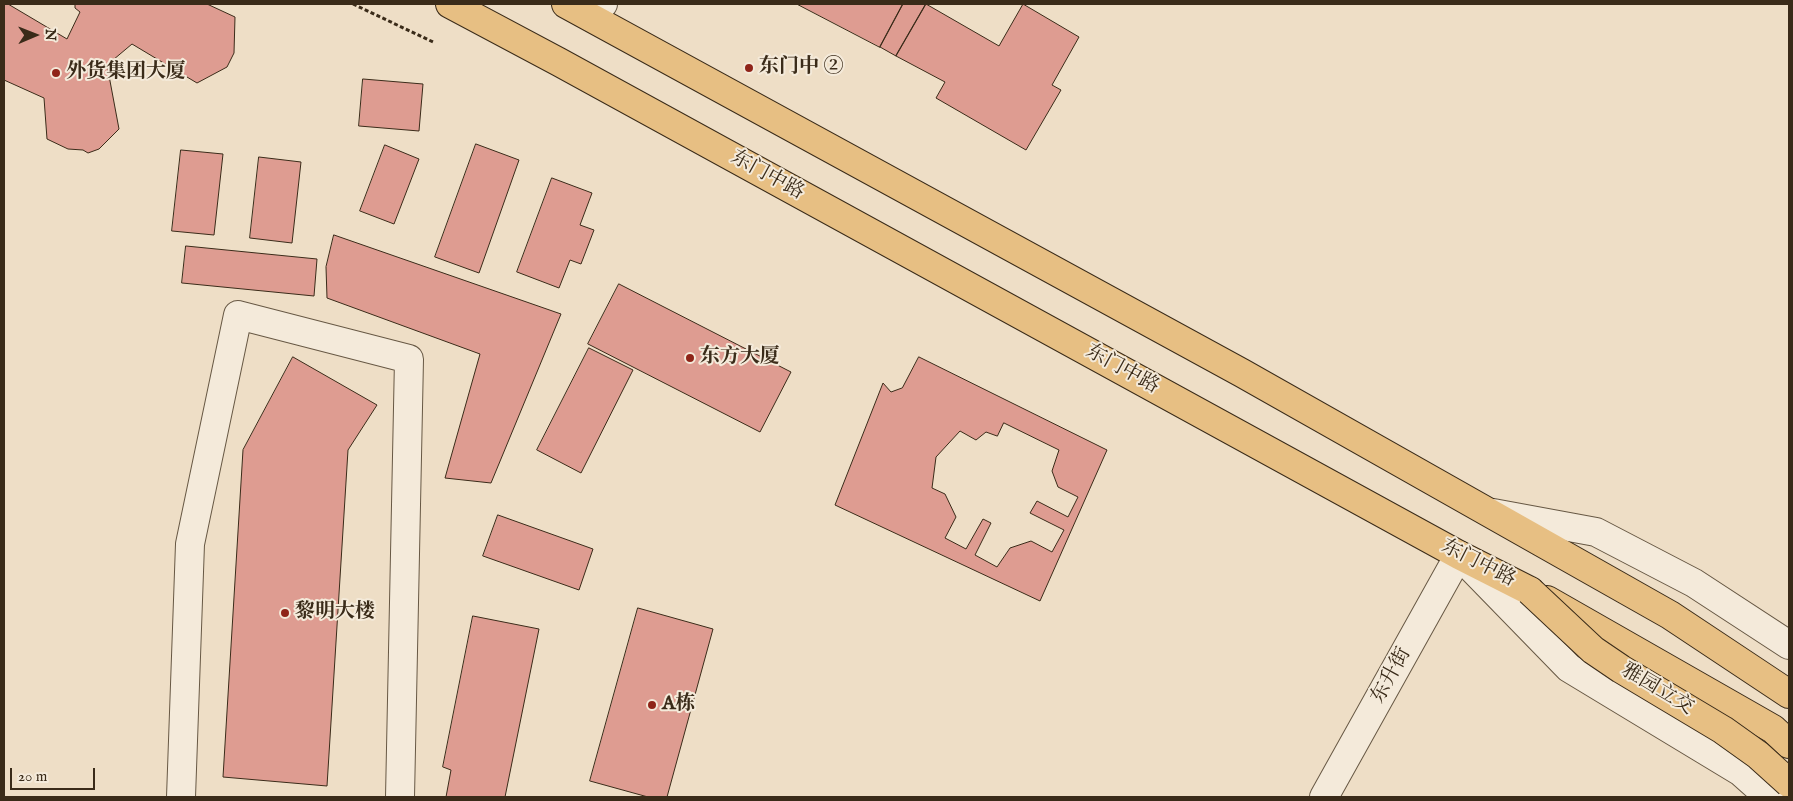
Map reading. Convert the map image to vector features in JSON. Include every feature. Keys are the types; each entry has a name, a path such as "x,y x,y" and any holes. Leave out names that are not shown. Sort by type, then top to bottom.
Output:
{"main road":[{"name":"东门中路","path":"450,4 1459,555 1530,591 1773,729 1789,744"},
{"path":"581,7 1489,512 1670,615 1789,694"},
{"name":"雅园立交","path":"1530,591 1592,650 1723,730 1758,755 1789,783"}],"street":[{"path":"180,797 190,544 238,315 409,360 400,797"},
{"path":"1489,512 1596,532 1694,583 1789,645"},
{"name":"东升街","path":"1324,797 1459,555"},
{"path":"1459,555 1569,668 1742,772 1769,797"}],"path":[{"path":"353,4 433,42"},
{"path":"365,9 368,4"}],"building":[{"name":"外货集团大厦","path":"4,4 8,4 67,39 80,12 75,8 75,4 207,4 235,17 234,53 227,67 197,83 132,44 107,65 119,129 99,149 88,153 83,150 68,149 47,139 44,98 4,80"},
{"path":"797,4 903,4 880,47"},
{"path":"903,4 926,4 896,56 880,47"},
{"path":"926,4 999,46 1023,4 1079,37 1052,85 1061,90 1026,150 936,98 945,82 896,56"},
{"path":"363,79 423,84 419,131 359,126"},
{"path":"476,144 519,160 479,273 435,257"},
{"path":"385,145 419,159 394,224 360,211"},
{"path":"181,150 223,154 214,235 172,231"},
{"path":"259,157 301,162 292,243 250,238"},
{"path":"552,178 592,193 580,225 594,230 581,264 570,260 559,288 517,272"},
{"path":"334,235 561,314 491,483 445,478 480,354 327,298 326,267"},
{"path":"186,246 317,259 314,296 182,283"},
{"name":"东方大厦","path":"619,284 791,372 760,432 588,344"},
{"path":"589,348 633,370 581,473 537,450"},
{"name":"黎明大楼","path":"293,357 377,405 348,450 327,786 223,777 243,450"},
{"path":"919,357 1107,450 1040,601 835,505 883,383 891,392 902,388"},
{"path":"1004,423 1059,450 1052,471 1058,487 1078,497 1068,517 1037,501 1030,513 1064,530 1052,552 1031,541 1010,548 997,567 975,555 991,523 983,519 966,549 945,538 956,517 945,494 932,488 936,457 960,431 976,440 986,432 997,436"},
{"path":"498,515 593,549 579,590 483,556"},
{"name":"A栋","path":"638,608 713,629 667,797 648,797 590,781"},
{"path":"473,616 539,629 505,797 446,797 451,770 443,767"}],"place":[{"name":"东门中 ②","path":"749,68"},
{"name":"外货集团大厦","path":"56,73"},
{"name":"东方大厦","path":"690,358"},
{"name":"黎明大楼","path":"285,613"},
{"name":"A栋","path":"652,705"}]}
